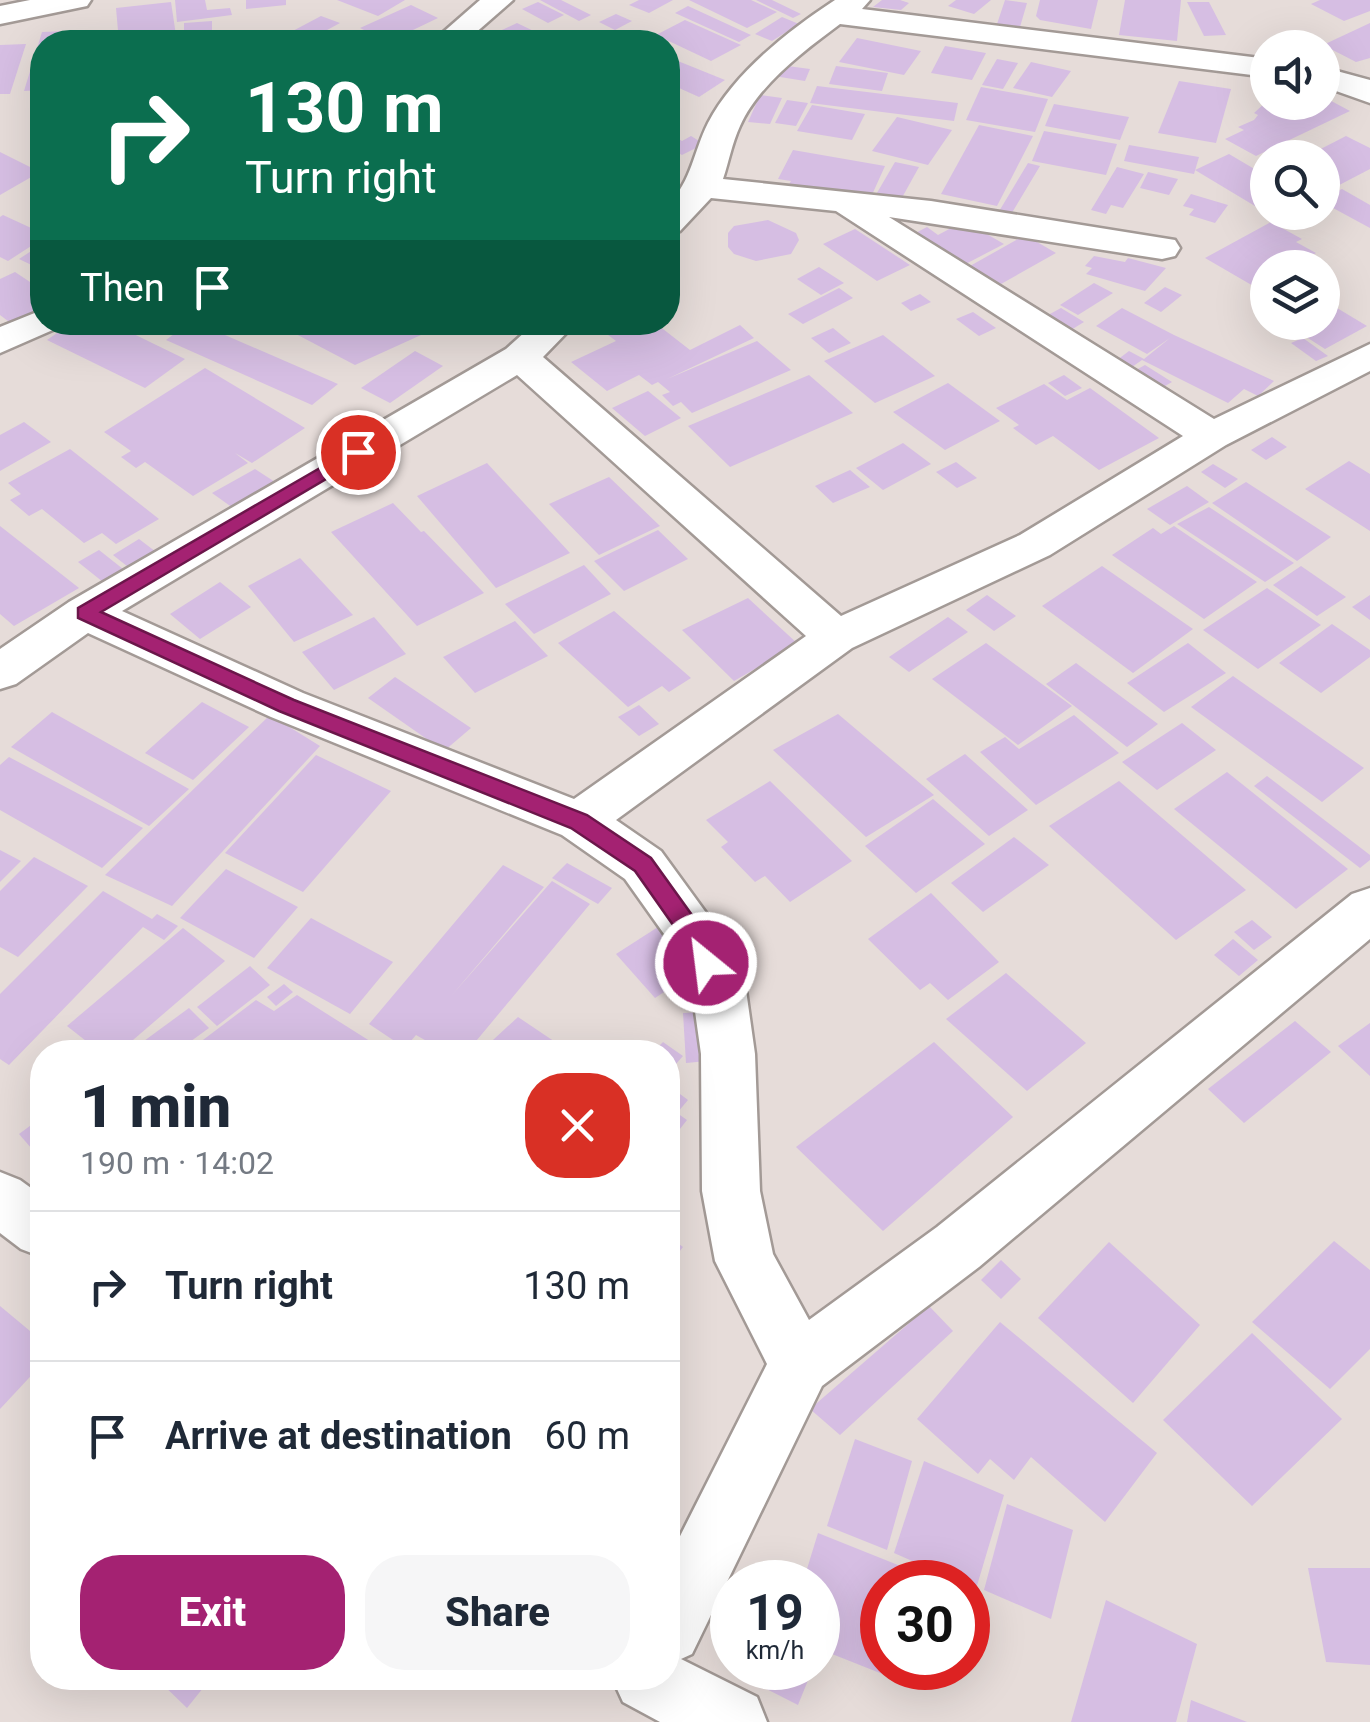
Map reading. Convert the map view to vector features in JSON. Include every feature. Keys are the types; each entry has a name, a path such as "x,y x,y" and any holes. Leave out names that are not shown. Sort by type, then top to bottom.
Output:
{"street":[{"path":"0,15 76,0"},
{"path":"462,30 498,0"},
{"path":"680,211 702,187 713,145 729,115 760,79 844,7 1250,65"},
{"path":"1340,79 1370,93"},
{"path":"702,187 932,210 1162,248"},
{"path":"844,204 1212,436"},
{"path":"0,342 30,327"},
{"path":"0,672 85,613 520,357 545,335"},
{"path":"579,822 836,638 1036,545 1212,436 1370,356"},
{"path":"520,357 836,638"},
{"path":"85,613 287,705 579,822 643,864 694,936 719,990 728,1054 732,1191 745,1261 800,1364"},
{"path":"680,1606 800,1364 958,1247 1370,909"},
{"path":"0,1198 30,1221"},
{"path":"670,1690 732,1722"}],"building":[{"path":"175,0 205,0 207,10 230,8 232,15 177,22"},
{"path":"246,0 286,0 286,5 246,9"},
{"path":"337,0 405,0 378,16"},
{"path":"540,0 561,0 591,15 579,21"},
{"path":"639,0 673,0 649,13 629,5"},
{"path":"689,0 751,0 777,12 747,28"},
{"path":"756,0 772,0 801,14 793,18"},
{"path":"882,0 909,3 901,10 873,7"},
{"path":"956,0 991,0 974,14 948,6"},
{"path":"1005,0 1027,3 1020,27 997,24"},
{"path":"1040,0 1098,0 1091,29 1040,20 1036,16"},
{"path":"1125,0 1181,0 1177,41 1119,35"},
{"path":"1320,0 1370,0 1370,11 1344,21 1311,4"},
{"path":"171,2 175,30 118,30 116,8"},
{"path":"538,2 564,15 548,23 522,9"},
{"path":"1187,2 1209,2 1226,35 1204,36"},
{"path":"411,5 438,18 413,30 360,28"},
{"path":"688,6 751,35 739,42 675,13"},
{"path":"616,14 632,21 615,30 599,22"},
{"path":"321,16 340,23 327,30 295,30"},
{"path":"782,17 799,24 772,41 755,34"},
{"path":"685,20 741,45 711,61 680,46 680,30 666,30"},
{"path":"212,21 212,30 184,30 184,23"},
{"path":"517,23 532,30 502,30"},
{"path":"1370,23 1370,58 1356,62 1340,54 1340,37"},
{"path":"857,38 921,51 904,75 839,62"},
{"path":"26,44 10,94 0,94 0,45"},
{"path":"945,46 986,53 972,80 931,73"},
{"path":"997,59 1018,63 1003,89 982,85"},
{"path":"680,62 725,80 699,97 680,88"},
{"path":"1031,62 1071,71 1052,97 1013,88"},
{"path":"780,65 810,69 805,81 774,76"},
{"path":"836,66 888,73 882,91 829,84"},
{"path":"1179,81 1231,89 1216,143 1158,133"},
{"path":"817,86 958,103 954,121 810,103"},
{"path":"981,87 1048,99 1035,132 966,120"},
{"path":"760,95 782,98 770,124 748,122"},
{"path":"787,100 808,103 796,126 775,123"},
{"path":"1054,104 1129,117 1120,140 1045,126"},
{"path":"812,105 865,114 852,140 797,131"},
{"path":"897,117 952,130 928,165 872,151"},
{"path":"1254,120 1331,120 1289,140 1250,140 1250,153 1225,139 1244,130 1238,127"},
{"path":"979,125 1033,136 997,206 941,194"},
{"path":"1044,131 1117,144 1106,175 1032,161"},
{"path":"691,136 704,144 682,155 680,140"},
{"path":"1346,136 1370,148 1370,169 1340,185 1340,140"},
{"path":"1129,145 1199,157 1194,174 1124,161"},
{"path":"793,150 885,166 871,197 788,186 791,181 778,179"},
{"path":"0,152 30,167 30,178 0,195"},
{"path":"1229,154 1250,166 1250,203 1195,170"},
{"path":"895,162 919,167 899,203 874,198"},
{"path":"1028,163 1040,166 1010,216 998,213"},
{"path":"1117,167 1144,174 1123,208 1111,205 1106,214 1091,210"},
{"path":"1148,172 1178,179 1169,195 1140,188"},
{"path":"1340,190 1370,205 1370,228 1340,212"},
{"path":"1191,194 1228,205 1215,223 1189,215 1194,209 1183,206"},
{"path":"0,217 30,227 30,247 8,261 0,257"},
{"path":"768,220 796,233 799,240 791,254 756,261 734,254 728,247 728,233 734,226"},
{"path":"927,227 938,235 953,227 985,233 1004,244 956,269 906,238"},
{"path":"855,229 910,265 877,281 823,244"},
{"path":"1256,230 1286,230 1302,239 1296,242 1311,250 1250,250 1250,284 1205,258"},
{"path":"1025,235 1056,253 1001,284 970,266"},
{"path":"30,252 30,264 19,259"},
{"path":"1094,256 1125,262 1128,258 1166,268 1145,291 1086,274 1092,268 1085,266"},
{"path":"819,267 844,283 821,295 797,279"},
{"path":"15,272 30,282 30,314 12,324 0,315 0,279"},
{"path":"1094,283 1113,293 1078,315 1060,305"},
{"path":"1165,287 1182,295 1161,312 1144,303"},
{"path":"839,288 853,298 803,324 788,314"},
{"path":"920,294 931,302 911,311 901,303"},
{"path":"1061,308 1084,322 1061,336 1037,321"},
{"path":"1122,308 1274,381 1258,396 1244,389 1228,403 1142,360 1122,374 1108,367 1129,351 1144,359 1170,338 1147,354 1096,326"},
{"path":"1340,310 1367,326 1325,349 1311,340 1340,340"},
{"path":"973,312 996,328 979,336 956,319"},
{"path":"740,325 754,338 667,379 757,341 791,370 692,413 681,402 673,406 662,395 670,392 658,382 652,385 639,375 607,391 571,362 616,341 608,335 671,335 690,350"},
{"path":"833,328 851,343 829,353 811,338"},
{"path":"54,335 136,335 185,359 145,388 47,340"},
{"path":"173,335 225,335 338,384 312,405 166,340"},
{"path":"298,335 421,335 355,365"},
{"path":"883,335 935,376 875,403 824,361"},
{"path":"1306,340 1328,356 1316,361 1291,343"},
{"path":"415,351 443,366 390,403 361,388"},
{"path":"1145,365 1172,382 1151,394 1125,376"},
{"path":"205,368 305,428 252,463 235,453 248,463 193,496 145,462 136,468 121,457 131,451 104,432"},
{"path":"809,375 853,413 730,467 688,426"},
{"path":"1064,375 1082,388 1065,396 1048,383"},
{"path":"948,383 1000,421 945,450 893,412"},
{"path":"1044,384 1067,400 1090,388 1159,438 1099,470 1053,436 1036,445 1013,428 1019,425 996,408"},
{"path":"648,391 681,418 645,436 612,408"},
{"path":"24,422 51,442 0,471 0,435"},
{"path":"1272,437 1287,447 1266,460 1251,450"},
{"path":"903,443 931,464 883,490 856,468"},
{"path":"70,449 159,519 116,544 102,533 84,543 42,509 29,516 10,500 21,494 8,483"},
{"path":"1349,461 1370,474 1370,531 1305,489"},
{"path":"956,462 977,478 957,488 936,472"},
{"path":"487,463 570,553 496,588 417,496"},
{"path":"1213,464 1238,479 1225,488 1201,472"},
{"path":"255,469 275,482 233,508 212,493"},
{"path":"850,470 870,487 833,503 815,486"},
{"path":"609,477 660,526 599,555 549,504"},
{"path":"1246,482 1331,537 1297,561 1212,503"},
{"path":"1187,486 1209,502 1170,525 1147,509"},
{"path":"393,503 484,593 417,626 331,532"},
{"path":"1209,507 1294,563 1265,582 1177,524"},
{"path":"0,526 79,588 14,626 0,614"},
{"path":"1174,526 1257,582 1204,619 1112,555 1153,528 1161,534"},
{"path":"658,530 688,559 624,591 594,561"},
{"path":"139,539 164,558 137,574 113,555"},
{"path":"99,550 123,569 103,582 78,562"},
{"path":"300,558 353,615 294,642 248,586"},
{"path":"584,565 611,594 534,634 505,604"},
{"path":"1102,566 1193,629 1133,673 1042,606"},
{"path":"1301,566 1346,597 1317,616 1273,585"},
{"path":"220,582 251,607 200,639 170,614"},
{"path":"1267,588 1321,625 1258,669 1203,630"},
{"path":"987,595 1016,616 994,631 966,610"},
{"path":"1370,595 1370,620 1352,607"},
{"path":"748,598 798,644 734,681 682,630"},
{"path":"614,611 691,678 669,692 662,686 628,707 558,643"},
{"path":"374,617 406,654 334,690 302,652"},
{"path":"948,617 968,632 909,672 889,657"},
{"path":"515,621 548,656 475,693 443,657"},
{"path":"1332,624 1370,650 1370,657 1321,693 1279,663"},
{"path":"986,643 1072,706 1018,745 932,679"},
{"path":"1188,643 1226,673 1164,712 1127,683"},
{"path":"1076,663 1158,724 1127,747 1046,684"},
{"path":"1233,676 1364,768 1322,802 1191,707"},
{"path":"395,677 471,728 444,751 368,698"},
{"path":"202,702 249,727 193,780 145,753"},
{"path":"639,705 659,724 639,736 618,717"},
{"path":"52,712 189,789 149,826 11,747"},
{"path":"838,714 934,795 866,837 773,750"},
{"path":"270,715 320,746 172,906 105,875"},
{"path":"1074,715 1119,753 1036,805 980,752 1005,737 1019,749"},
{"path":"1182,723 1216,750 1157,790 1122,762"},
{"path":"965,754 1028,810 989,836 926,779"},
{"path":"316,755 391,791 303,892 225,853"},
{"path":"9,757 143,828 102,868 0,810 0,765"},
{"path":"1227,772 1348,869 1296,909 1174,809"},
{"path":"1267,776 1370,855 1370,860 1360,868 1254,786"},
{"path":"770,781 852,861 790,902 765,876 755,882 721,847 728,842 706,820"},
{"path":"1119,781 1246,890 1176,940 1049,826"},
{"path":"933,799 985,844 916,893 865,846"},
{"path":"1014,837 1049,865 983,912 951,883"},
{"path":"0,850 21,861 0,882"},
{"path":"34,857 88,886 18,957 0,947 0,891"},
{"path":"567,863 612,888 598,904 552,878"},
{"path":"503,865 544,887 452,995 552,881 590,904 477,1040 425,1040 416,1035 412,1040 393,1040 369,1024"},
{"path":"226,869 298,907 254,958 180,918"},
{"path":"103,891 152,919 157,914 178,926 164,940 143,927 9,1065 0,1059 0,994"},
{"path":"931,893 999,962 948,1000 930,983 920,990 868,939"},
{"path":"311,918 393,962 350,1014 267,968"},
{"path":"1252,920 1272,937 1254,950 1234,932"},
{"path":"658,927 697,970 655,998 616,954"},
{"path":"183,928 225,961 133,1040 85,1040 67,1026"},
{"path":"1233,939 1258,960 1239,976 1214,955"},
{"path":"250,966 270,985 217,1026 197,1007"},
{"path":"1006,973 1086,1043 1027,1091 946,1019"},
{"path":"284,984 293,992 276,1006 267,997"},
{"path":"297,995 368,1040 203,1040 256,1000 274,1011"},
{"path":"189,1008 209,1028 192,1040 145,1040"},
{"path":"705,1012 707,1061 686,1063 683,1013"},
{"path":"518,1017 552,1040 493,1040"},
{"path":"1295,1021 1331,1052 1244,1123 1208,1089"},
{"path":"1370,1023 1370,1076 1338,1046"},
{"path":"934,1042 1013,1117 883,1231 796,1147"},
{"path":"30,1126 30,1147 19,1134"},
{"path":"1334,1241 1370,1270 1370,1349 1330,1389 1252,1322"},
{"path":"1109,1242 1200,1325 1133,1403 1038,1318"},
{"path":"1001,1260 1021,1279 1001,1299 981,1280"},
{"path":"0,1306 30,1331 30,1377 0,1409"},
{"path":"929,1306 953,1331 840,1435 810,1409"},
{"path":"1000,1322 1157,1453 1105,1522 1031,1457 1014,1480 990,1459 978,1474 917,1419"},
{"path":"1252,1333 1342,1419 1252,1506 1163,1420"},
{"path":"855,1439 912,1461 887,1550 827,1526"},
{"path":"924,1461 1004,1495 985,1560 910,1560 894,1553"},
{"path":"1007,1504 1073,1530 1051,1619 990,1593 990,1568"},
{"path":"818,1533 886,1560 860,1560 860,1665 840,1657 840,1560 810,1560"},
{"path":"1308,1568 1370,1568 1370,1665 1326,1662"},
{"path":"1106,1600 1197,1644 1176,1722 1071,1722"},
{"path":"168,1690 201,1690 187,1708"},
{"path":"769,1690 804,1690 798,1705"},
{"path":"1191,1700 1247,1722 1187,1722"}],"route":[{"path":"358,452 85,613 287,705 579,822 643,864 694,936 706,963"}]}
